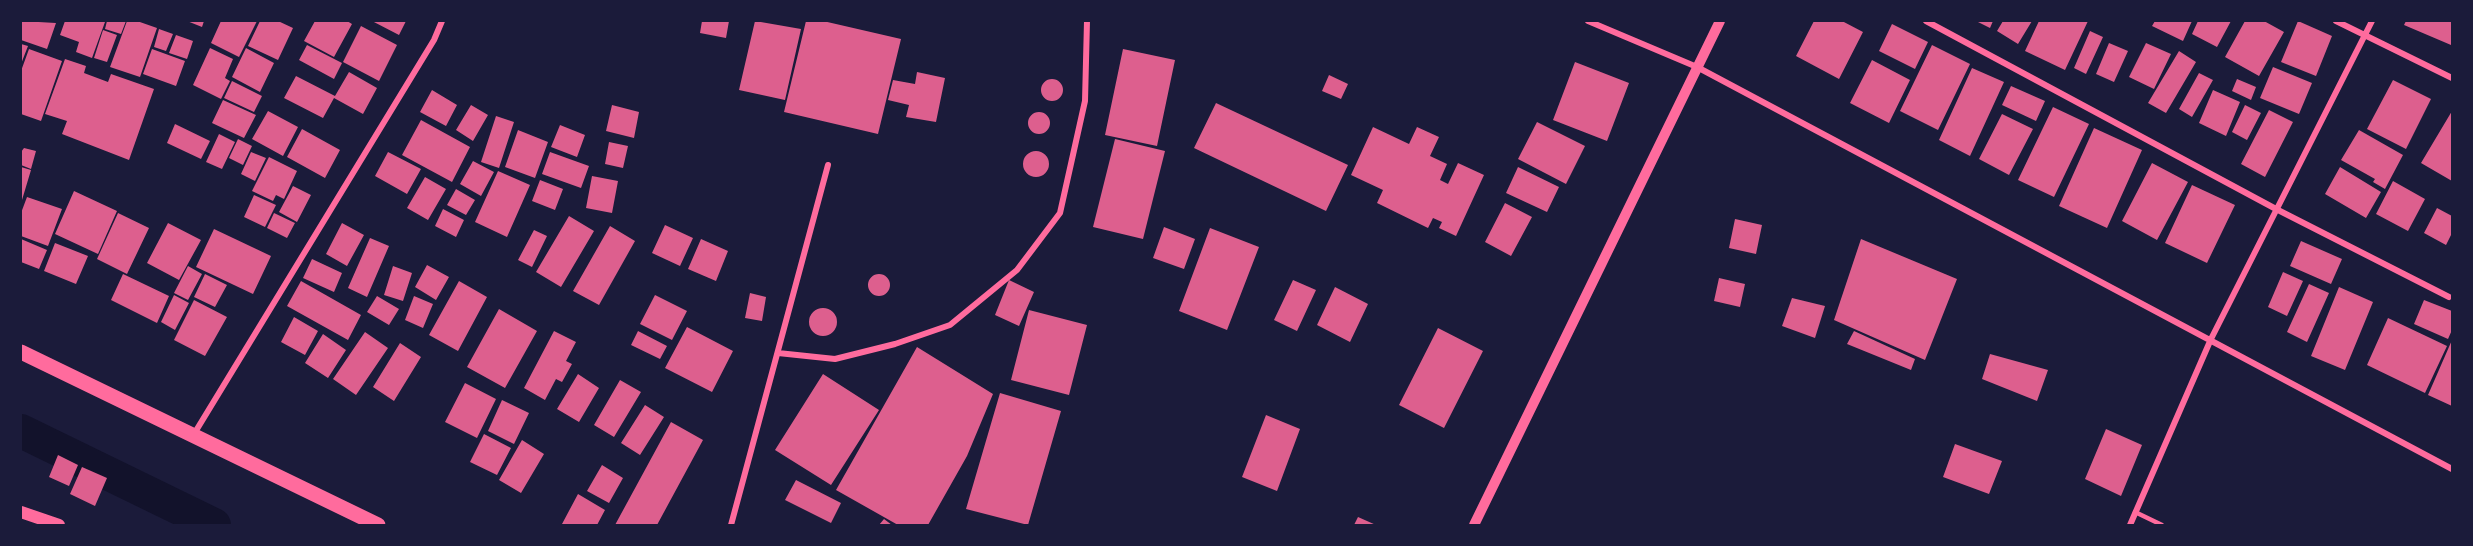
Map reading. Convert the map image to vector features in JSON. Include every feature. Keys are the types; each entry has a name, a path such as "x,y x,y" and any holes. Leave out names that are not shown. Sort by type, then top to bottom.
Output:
{"main road":[{"path":"21,352 378,525"},
{"path":"21,512 59,525"}],"street":[{"path":"194,434 434,40 442,21"},
{"path":"778,352 835,358 895,344 950,325 1017,270 1060,213 1085,101 1088,21"},
{"path":"1588,21 1697,67 2452,469"},
{"path":"1474,525 1720,21"},
{"path":"1926,21 2276,209 2449,297"},
{"path":"2336,21 2452,78"},
{"path":"2130,525 2211,339 2372,21"},
{"path":"730,525 828,165"}],"lane":[{"path":"2135,512 2162,525"}],"building":[{"path":"21,21 56,23 47,49 21,40"},
{"path":"65,21 105,22 92,58 76,52 79,42 60,35"},
{"path":"107,21 126,21 121,34 105,29"},
{"path":"127,21 137,21 157,28 140,77 110,67"},
{"path":"187,21 204,21 202,27"},
{"path":"221,21 257,21 239,57 211,43"},
{"path":"260,21 278,21 293,28 278,60 248,46"},
{"path":"315,21 347,21 352,24 334,57 304,41"},
{"path":"372,21 406,21 399,35"},
{"path":"702,21 729,21 726,38 700,33"},
{"path":"755,21 801,29 785,100 739,90"},
{"path":"806,21 823,21 901,39 878,134 784,112"},
{"path":"1814,21 1842,21 1863,32 1839,79 1796,56"},
{"path":"1976,21 1993,21 1990,28"},
{"path":"2003,21 2032,21 2018,44 1997,31"},
{"path":"2039,21 2088,21 2065,70 2025,51"},
{"path":"2155,21 2192,21 2183,41 2152,26"},
{"path":"2198,21 2231,21 2217,47 2192,34"},
{"path":"2245,21 2264,21 2284,32 2259,76 2225,57"},
{"path":"2298,21 2332,36 2316,76 2281,62"},
{"path":"2406,21 2452,21 2451,45 2404,25"},
{"path":"1892,24 1928,42 1915,69 1879,51"},
{"path":"361,26 397,45 379,81 343,62"},
{"path":"159,29 173,34 166,51 154,47"},
{"path":"103,30 117,35 107,62 94,58"},
{"path":"2090,31 2103,37 2086,74 2074,68"},
{"path":"176,35 193,41 187,59 169,53"},
{"path":"2109,43 2128,51 2114,82 2096,74"},
{"path":"2146,43 2171,54 2154,89 2129,77"},
{"path":"21,44 28,46 21,64"},
{"path":"307,45 342,63 334,79 299,60"},
{"path":"1932,45 1970,64 1938,130 1900,111"},
{"path":"210,48 233,59 225,78 230,81 221,99 193,85"},
{"path":"246,48 274,63 260,92 232,77"},
{"path":"29,49 62,61 41,121 21,114 21,71"},
{"path":"152,49 185,61 176,86 143,74"},
{"path":"1123,49 1175,60 1157,146 1105,135"},
{"path":"2179,51 2196,62 2166,113 2148,103"},
{"path":"65,59 86,66 84,73 108,82 111,74 154,89 129,160 62,134 67,121 45,114"},
{"path":"1872,60 1910,80 1889,123 1850,103"},
{"path":"1575,62 1629,83 1607,141 1553,120"},
{"path":"2273,67 2312,83 2299,114 2260,98"},
{"path":"1972,68 2004,82 1970,156 1939,140"},
{"path":"349,72 377,88 363,114 334,98 323,118 284,98 296,76 335,96"},
{"path":"917,72 945,78 936,122 906,117 909,105 888,100 893,80 915,84"},
{"path":"2199,73 2213,80 2192,117 2179,109"},
{"path":"1329,75 1348,84 1341,99 1322,91"},
{"path":"1052,79 1062,86 1063,90 1056,100 1052,101 1042,94 1041,90 1048,80"},
{"path":"2237,79 2256,87 2251,100 2232,91"},
{"path":"2393,80 2431,99 2406,149 2367,129"},
{"path":"232,81 262,96 254,112 224,98"},
{"path":"2011,86 2045,101 2036,121 2002,105"},
{"path":"432,90 457,105 446,126 420,112"},
{"path":"2213,90 2240,102 2226,136 2199,123"},
{"path":"223,100 256,115 244,138 212,123"},
{"path":"1216,103 1348,165 1326,211 1194,148"},
{"path":"471,105 488,115 473,141 456,130"},
{"path":"612,105 639,112 634,138 606,131"},
{"path":"2245,105 2261,113 2247,140 2232,132"},
{"path":"2053,107 2089,124 2054,197 2018,180"},
{"path":"2269,110 2293,122 2265,177 2241,164"},
{"path":"268,111 298,127 283,156 252,139"},
{"path":"2452,111 2452,181 2421,163"},
{"path":"1039,112 1049,119 1050,123 1043,133 1039,134 1029,127 1028,123 1035,113"},
{"path":"2002,114 2033,129 2009,175 1979,159"},
{"path":"496,116 514,122 499,168 481,162"},
{"path":"421,120 470,147 452,182 402,155"},
{"path":"1537,122 1585,146 1566,184 1518,159"},
{"path":"175,124 210,141 201,159 167,143"},
{"path":"560,125 585,135 577,157 551,147"},
{"path":"1373,127 1409,144 1417,127 1439,137 1430,156 1447,164 1440,180 1448,184 1458,163 1484,175 1456,236 1439,228 1442,222 1433,218 1428,228 1377,203 1383,190 1351,175"},
{"path":"2094,128 2142,150 2107,228 2059,206"},
{"path":"302,129 340,150 325,178 287,157"},
{"path":"518,130 548,142 535,178 505,167"},
{"path":"2359,130 2403,155 2385,189 2373,182 2375,179 2341,160"},
{"path":"219,134 235,142 222,169 206,162"},
{"path":"238,139 252,146 243,165 229,158"},
{"path":"1115,139 1165,151 1143,239 1093,227"},
{"path":"609,142 628,146 623,168 605,164"},
{"path":"24,148 36,151 31,169 21,165 21,152"},
{"path":"1036,151 1045,155 1049,164 1045,173 1036,177 1027,173 1023,164 1027,155"},
{"path":"251,152 266,158 255,181 241,174"},
{"path":"388,152 421,169 407,194 375,176"},
{"path":"550,152 589,166 581,188 542,174"},
{"path":"269,157 297,171 284,199 276,195 273,201 252,191"},
{"path":"473,161 494,172 481,196 460,184"},
{"path":"2152,163 2188,182 2157,240 2122,221"},
{"path":"21,167 31,170 22,200 21,200"},
{"path":"1518,167 1559,187 1547,212 1506,193"},
{"path":"2340,167 2381,192 2366,218 2325,194"},
{"path":"498,171 530,185 507,237 475,222"},
{"path":"592,176 618,181 612,213 586,208"},
{"path":"425,177 446,189 428,220 407,208"},
{"path":"540,180 563,189 555,210 532,201"},
{"path":"2393,181 2425,199 2408,231 2376,214"},
{"path":"2192,185 2235,205 2207,263 2165,243"},
{"path":"293,186 311,195 297,222 279,212"},
{"path":"456,189 475,200 466,215 447,205"},
{"path":"74,191 117,211 98,254 55,234"},
{"path":"254,195 276,205 265,227 244,217"},
{"path":"27,197 62,209 48,246 21,236 21,213"},
{"path":"1505,203 1532,217 1511,256 1485,242"},
{"path":"2437,208 2452,216 2452,233 2446,245 2424,233"},
{"path":"443,209 464,220 456,237 435,226"},
{"path":"118,213 149,228 127,274 97,259"},
{"path":"274,213 295,223 287,238 267,228"},
{"path":"569,216 594,231 561,287 536,272"},
{"path":"1735,219 1762,225 1756,254 1729,248"},
{"path":"168,223 201,240 179,280 147,263"},
{"path":"342,223 364,235 347,266 326,254"},
{"path":"665,225 693,238 680,266 652,253"},
{"path":"610,226 635,241 599,305 573,291"},
{"path":"1164,227 1195,239 1184,269 1153,258"},
{"path":"1210,228 1259,247 1227,330 1179,311"},
{"path":"214,229 271,256 253,294 196,267"},
{"path":"534,230 547,236 532,267 518,260"},
{"path":"370,238 389,246 367,297 348,288"},
{"path":"21,239 47,250 39,269 21,262"},
{"path":"701,239 728,251 716,281 688,269"},
{"path":"1861,239 1957,279 1925,360 1834,320"},
{"path":"2301,241 2342,259 2331,284 2290,266"},
{"path":"55,243 88,256 76,284 44,271"},
{"path":"312,259 342,273 334,292 303,278"},
{"path":"427,265 449,277 436,300 415,287"},
{"path":"188,266 202,274 188,300 174,293"},
{"path":"393,266 412,273 403,301 384,295"},
{"path":"2283,272 2303,281 2287,316 2268,307"},
{"path":"123,274 169,296 157,323 111,300"},
{"path":"205,274 227,285 215,307 194,297"},
{"path":"875,274 883,274 890,281 890,289 883,296 875,296 868,289 868,281"},
{"path":"1719,278 1745,284 1740,307 1714,301"},
{"path":"1009,280 1034,292 1019,326 995,315"},
{"path":"1293,280 1316,290 1297,331 1274,320"},
{"path":"301,281 361,315 348,340 287,306"},
{"path":"459,281 487,297 458,351 429,335"},
{"path":"2309,284 2329,293 2307,342 2287,332"},
{"path":"1335,287 1368,304 1350,342 1317,325"},
{"path":"2339,287 2373,302 2345,370 2311,356"},
{"path":"750,293 766,297 762,321 745,318"},
{"path":"174,295 189,303 175,330 161,322"},
{"path":"655,295 687,311 672,340 640,324"},
{"path":"377,296 399,309 389,325 367,312"},
{"path":"414,296 433,304 423,328 405,320"},
{"path":"1792,298 1825,306 1815,338 1782,326"},
{"path":"194,300 227,317 205,356 174,340"},
{"path":"2424,300 2452,311 2452,330 2448,339 2414,324"},
{"path":"823,308 833,312 837,322 833,332 823,336 813,332 809,322 813,312"},
{"path":"499,309 537,331 505,388 467,367"},
{"path":"1029,310 1087,325 1069,395 1011,380"},
{"path":"294,317 318,331 305,355 281,342"},
{"path":"2388,318 2447,346 2425,393 2367,365"},
{"path":"687,327 733,351 712,392 665,368"},
{"path":"1438,328 1483,351 1444,428 1399,405"},
{"path":"554,331 576,342 566,361 572,364 562,382 556,379 545,400 524,388"},
{"path":"638,331 667,346 660,359 631,345"},
{"path":"1854,331 1915,359 1911,370 1847,344"},
{"path":"365,332 388,348 356,395 333,379"},
{"path":"323,334 346,350 328,378 305,363"},
{"path":"2452,340 2452,406 2428,395"},
{"path":"400,343 421,357 394,401 373,387"},
{"path":"917,347 993,394 967,456 928,525 898,525 836,490"},
{"path":"1990,354 2048,370 2037,401 1982,379"},
{"path":"578,374 599,388 579,422 557,409"},
{"path":"823,374 879,410 831,485 775,450"},
{"path":"620,380 641,392 614,437 594,425"},
{"path":"465,383 496,399 477,438 445,422"},
{"path":"1000,393 1061,411 1028,525 966,509"},
{"path":"502,400 529,413 514,444 488,431"},
{"path":"645,405 664,417 640,455 621,443"},
{"path":"1266,415 1300,429 1277,491 1242,477"},
{"path":"671,422 703,440 657,525 615,525"},
{"path":"2106,429 2142,445 2121,496 2085,479"},
{"path":"484,434 511,448 497,475 470,462"},
{"path":"522,440 544,454 521,493 499,480"},
{"path":"1955,444 2002,461 1989,494 1943,477"},
{"path":"58,455 78,465 69,486 49,477"},
{"path":"602,465 623,478 609,503 587,491"},
{"path":"82,467 107,478 95,506 70,494"},
{"path":"796,480 841,503 831,523 785,500"},
{"path":"578,494 605,510 597,525 562,524"},
{"path":"1358,517 1376,525 1354,525"},
{"path":"884,519 892,525 879,525"}],"waterway":[{"path":"21,431 214,525"}]}
